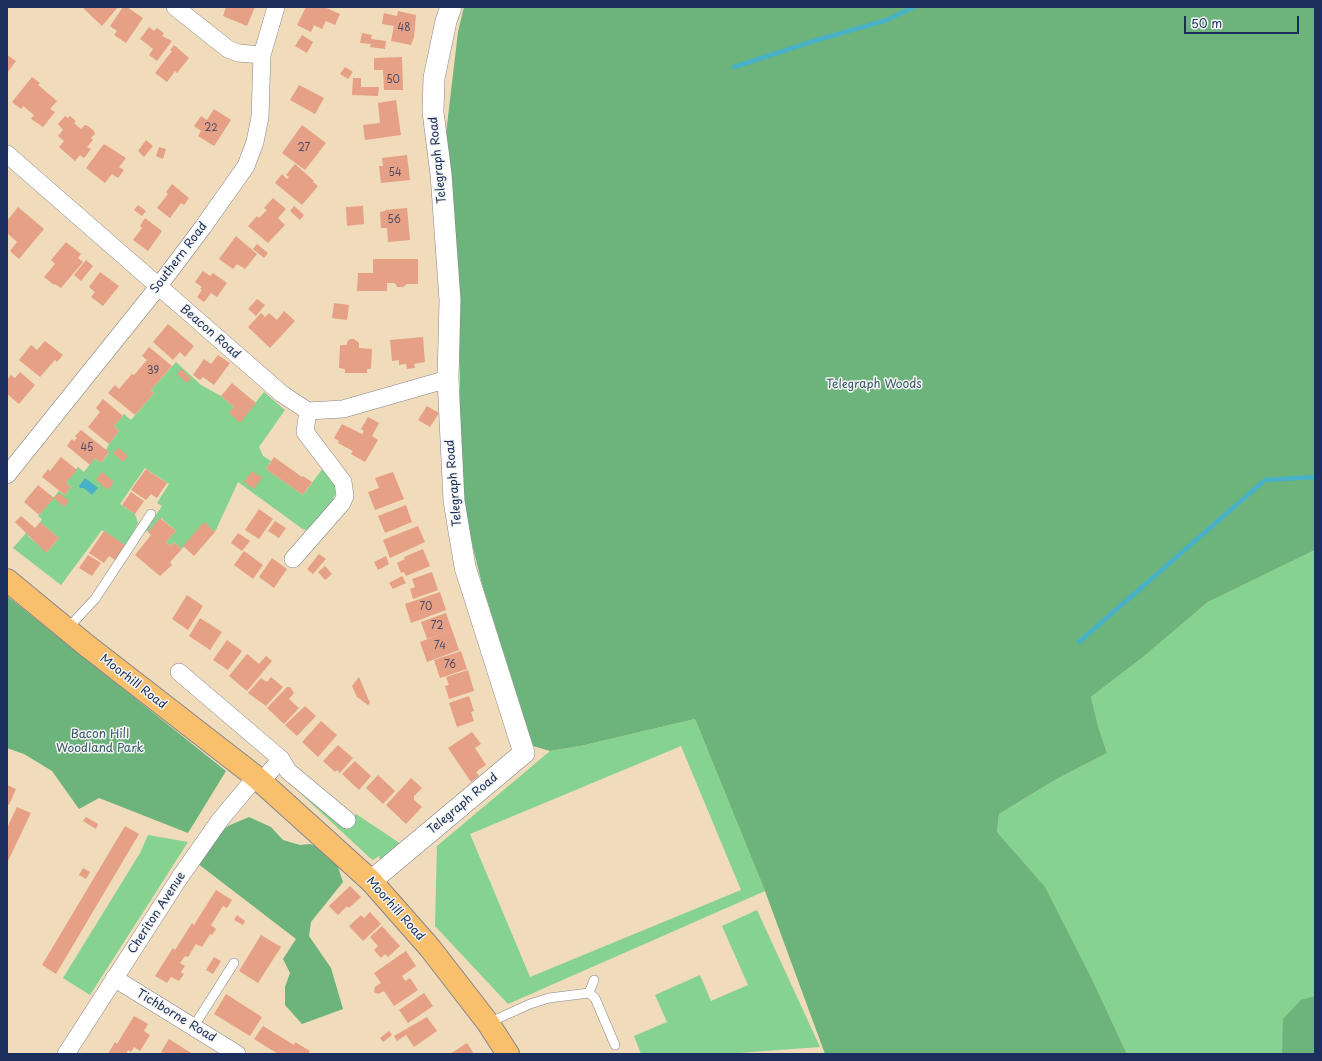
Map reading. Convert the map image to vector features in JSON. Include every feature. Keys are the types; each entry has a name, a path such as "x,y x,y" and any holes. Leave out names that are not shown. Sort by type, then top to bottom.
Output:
{"main road":[{"name":"Moorhill Road","path":"7,580 67,630 259,780 371,881 430,948 488,1023 508,1054"}],"street":[{"path":"175,7 228,49 262,55"},
{"name":"Southern Road","path":"7,475 158,287 246,166 255,142 260,116 262,55 276,7"},
{"name":"Telegraph Road","path":"371,881 524,753 465,567 458,534 454,501 448,379 450,300 441,174 433,112 434,78 446,21 451,7"},
{"name":"Beacon Road","path":"7,154 282,394 308,411"},
{"path":"293,559 342,503 345,496 343,482 305,432 308,411 344,409 448,379"},
{"path":"180,672 281,759 288,771 347,820"},
{"path":"259,780 281,759"},
{"name":"Cheriton Avenue","path":"66,1054 180,877 220,820 259,780"},
{"name":"Tichborne Road","path":"114,978 194,1026 237,1054"}],"lane":[{"path":"67,630 95,599 151,514"},
{"path":"194,1026 234,963"},
{"path":"589,993 594,980"},
{"path":"488,1023 530,1004 549,998 589,993 595,998 615,1045"}],"green space":[{"name":"Telegraph Woods","path":"464,7 1315,7 1315,550 1208,602 1143,657 1091,697 1098,726 1107,753 1055,780 999,814 997,832 1045,887 1091,977 1127,1054 825,1054 765,891 695,719 580,746 550,751 533,746 482,584 459,491 460,379 458,308 445,142 458,32"},
{"path":"176,362 201,385 221,396 234,407 229,413 240,422 264,392 285,410 259,447 263,456 271,461 266,469 303,495 323,468 336,483 336,492 328,511 308,529 304,530 238,482 215,532 204,523 182,549 174,542 171,546 166,542 176,531 161,518 148,532 146,530 162,506 157,503 169,484 145,468 120,504 135,514 138,523 126,546 102,530 61,585 13,548 27,532 29,535 28,536 47,552 59,538 40,522 42,519 38,516 59,491 65,495 71,487 66,483 78,467 84,472 95,458 101,463 109,453 106,450 109,444 119,431 114,426 124,414 131,420 154,393 151,390"},
{"path":"1315,550 1315,1054 1127,1054 1091,977 1045,888 997,832 999,814 1055,780 1107,753 1098,726 1091,697 1143,657 1208,602"},
{"name":"Bacon Hill Woodland Park","path":"7,596 226,771 188,833 99,798 79,809 52,771 24,754 7,748"},
{"path":"695,719 765,891 508,1004 435,926 437,846 550,751 580,746","holes":["681,746 741,890 530,977 470,834"]},
{"path":"283,777 350,823 356,814 401,844 380,859 379,856 373,860"},
{"path":"249,817 271,827 283,840 300,845 310,844 333,852 343,882 311,922 309,936 331,968 343,1009 302,1024 285,1005 285,987 290,973 283,959 296,939 197,863 212,840 228,826"},
{"path":"148,835 188,842 90,995 63,978 140,853"},
{"path":"757,910 820,1047 725,1054 641,1054 634,1036 667,1022 655,995 700,975 711,1001 748,985 722,926"},
{"path":"1315,996 1315,1054 1282,1054 1283,1019 1301,1000"}],"water":[{"path":"85,478 98,488 92,495 84,488 80,488 79,486"}],"building":[{"path":"82,7 118,7 102,26"},
{"path":"123,7 127,7 143,18 126,43 114,35 117,31 110,26"},
{"path":"226,7 255,7 247,26 223,16"},
{"path":"306,7 324,7 340,14 335,25 326,21 322,29 314,25 311,32 297,25"},
{"path":"398,11 416,15 414,37 411,45 391,41 394,26 382,24 384,13 397,16"},
{"path":"149,27 154,31 157,28 164,33 162,36 172,41 157,61 149,55 153,49 140,39"},
{"path":"362,33 372,35 371,39 386,41 385,49 370,47 371,44 360,43"},
{"path":"302,35 313,42 307,53 295,46"},
{"path":"174,45 189,58 177,73 175,71 167,82 155,73 172,51 170,50"},
{"path":"7,55 16,61 7,73"},
{"path":"402,57 403,90 384,90 383,70 374,70 374,58"},
{"path":"345,67 353,72 348,79 340,74"},
{"path":"32,77 40,83 38,85 57,101 50,109 55,112 43,127 31,119 34,115 23,106 21,109 12,102"},
{"path":"353,78 361,78 361,87 379,87 378,96 352,95"},
{"path":"299,85 324,98 315,114 290,100"},
{"path":"396,100 401,135 365,140 363,125 380,123 378,103"},
{"path":"214,109 231,120 214,146 198,136 201,131 194,126 201,116 207,120"},
{"path":"65,116 68,118 70,116 76,121 74,123 81,129 85,125 88,126 94,131 95,134 91,138 93,140 87,147 91,149 84,158 80,155 75,161 59,147 64,141 58,136 63,130 58,124"},
{"path":"302,125 326,143 305,170 282,153"},
{"path":"146,140 153,146 144,157 138,151"},
{"path":"104,144 126,158 119,167 124,170 118,178 112,174 105,183 86,168"},
{"path":"159,147 166,149 163,159 156,156"},
{"path":"407,155 410,180 381,183 379,166 383,166 382,158"},
{"path":"295,164 318,186 302,205 275,183 282,174 287,179 289,177 286,175"},
{"path":"172,184 189,198 184,205 181,203 170,218 157,208 168,194 166,192"},
{"path":"273,198 286,209 278,218 285,225 268,243 248,226 257,216 259,218 267,210 264,208"},
{"path":"138,205 146,211 142,216 134,210"},
{"path":"294,206 304,215 300,220 290,211"},
{"path":"363,206 364,224 347,226 346,207"},
{"path":"18,207 44,229 19,259 10,251 17,242 7,233 7,221"},
{"path":"407,208 410,240 388,242 387,228 381,228 380,212 385,210"},
{"path":"145,218 162,231 148,251 133,240 142,228 140,226"},
{"path":"236,236 257,254 245,269 237,264 233,269 219,259"},
{"path":"66,242 81,254 78,258 83,262 61,288 55,284 54,285 44,277 55,264 51,260"},
{"path":"257,244 268,253 264,258 253,249"},
{"path":"373,259 418,259 418,284 407,284 403,287 397,287 395,283 387,283 387,291 357,291 358,273 373,273"},
{"path":"86,260 93,266 81,281 74,275"},
{"path":"203,271 210,276 213,273 227,283 217,297 211,293 204,302 197,297 202,290 200,289 202,287 195,282"},
{"path":"100,272 119,286 103,306 91,297 95,292 89,287"},
{"path":"257,299 265,305 256,316 248,309"},
{"path":"334,303 349,305 347,320 332,318"},
{"path":"284,311 295,321 270,348 248,327 261,313 265,317 269,313 277,320"},
{"path":"168,324 194,346 185,357 180,352 173,360 153,342"},
{"path":"423,337 425,362 414,364 415,368 407,369 406,364 399,365 399,360 392,361 390,340"},
{"path":"350,339 354,339 359,343 359,348 372,349 371,369 367,369 367,373 345,373 345,369 339,368 340,345 347,345 347,342"},
{"path":"45,341 63,355 57,362 55,360 40,377 19,360 31,345 37,350"},
{"path":"149,347 172,366 151,390 154,393 135,415 108,393 115,385 119,389 132,374 134,375 147,360 142,356"},
{"path":"218,355 230,363 214,385 203,377 200,380 193,375 204,359 211,364"},
{"path":"181,369 191,378 187,383 177,374"},
{"path":"20,372 35,385 19,404 7,394 7,380 11,375 15,378"},
{"path":"232,383 256,403 240,423 229,413 234,407 221,396"},
{"path":"103,399 123,416 114,426 119,431 109,444 88,427 100,412 96,408"},
{"path":"427,406 439,413 430,427 418,420"},
{"path":"368,417 379,423 372,436 378,440 365,462 351,454 353,451 338,443 339,441 334,438 342,424 362,434 364,431 361,429"},
{"path":"81,430 109,452 101,463 95,458 90,465 67,446 72,439 74,441 77,438 75,436"},
{"path":"118,448 128,456 123,462 113,453"},
{"path":"61,457 77,470 66,483 71,487 65,495 42,477 48,469 50,471"},
{"path":"274,457 302,477 303,476 312,482 303,495 266,469"},
{"path":"146,469 167,483 157,498 151,494 146,500 131,490"},
{"path":"252,471 262,478 254,489 244,482"},
{"path":"102,472 114,482 108,490 96,480"},
{"path":"393,472 404,499 375,510 368,492 379,488 375,478"},
{"path":"38,485 54,498 39,515 24,502"},
{"path":"131,492 144,501 135,514 122,505"},
{"path":"59,493 69,501 64,507 54,498"},
{"path":"406,505 412,522 385,533 378,516"},
{"path":"259,509 273,519 259,539 245,530"},
{"path":"21,516 35,528 40,522 59,538 46,553 15,522"},
{"path":"160,518 176,531 166,542 171,546 174,542 182,549 170,562 172,565 160,576 135,555 151,535 148,532"},
{"path":"275,521 286,528 279,538 268,531"},
{"path":"204,522 215,532 194,556 183,546"},
{"path":"418,526 425,542 390,558 383,540"},
{"path":"104,531 125,545 115,560 109,556 104,563 89,553"},
{"path":"238,533 250,541 242,551 231,543"},
{"path":"423,549 430,566 406,576 404,572 401,573 397,563 405,559 404,557"},
{"path":"244,551 263,565 253,579 234,565"},
{"path":"319,554 326,559 313,574 307,569"},
{"path":"88,555 101,563 92,576 79,568"},
{"path":"386,556 389,564 378,570 374,562"},
{"path":"272,558 287,569 274,588 259,577"},
{"path":"325,566 332,574 325,580 318,572"},
{"path":"432,572 438,590 413,599 410,589 415,587 412,579"},
{"path":"402,576 406,583 393,589 389,583"},
{"path":"440,592 446,610 411,623 405,604"},
{"path":"187,595 203,606 188,630 172,619"},
{"path":"446,613 452,630 427,639 421,622"},
{"path":"200,618 222,632 210,650 189,636"},
{"path":"452,630 459,650 427,662 420,642"},
{"path":"227,640 242,651 228,670 213,660"},
{"path":"461,651 467,669 440,678 434,660"},
{"path":"247,654 259,664 266,656 272,661 247,691 229,676"},
{"path":"468,670 474,691 449,699 445,686 449,685 446,677"},
{"path":"271,677 283,687 266,706 248,693 261,678 267,682"},
{"path":"359,677 370,703 368,705 357,697 352,686"},
{"path":"287,687 290,687 294,693 289,699 299,708 284,724 267,708"},
{"path":"469,696 474,711 471,712 474,721 457,727 449,703"},
{"path":"305,706 316,716 297,736 285,725"},
{"path":"321,721 337,735 318,757 302,742"},
{"path":"472,732 481,744 475,748 486,765 476,772 479,776 471,782 448,748"},
{"path":"338,745 353,758 340,773 337,770 335,772 323,761"},
{"path":"355,761 371,776 359,790 342,774"},
{"path":"378,775 395,791 383,804 366,788"},
{"path":"411,778 422,788 414,796 414,800 422,807 406,824 386,805"},
{"path":"7,785 16,789 9,805 7,804"},
{"path":"17,807 31,813 7,863 7,828"},
{"path":"86,817 98,824 96,829 83,821"},
{"path":"125,826 139,834 56,974 42,965"},
{"path":"83,868 90,872 86,879 79,875"},
{"path":"350,886 361,897 349,908 347,906 338,915 329,906"},
{"path":"216,890 232,900 227,908 223,906 211,925 216,929 212,935 210,934 202,947 196,944 188,957 185,956 180,963 185,966 181,972 184,974 179,981 171,977 167,983 155,976 173,948 175,950 192,923 194,925"},
{"path":"370,912 381,924 363,941 349,926 361,915 364,918"},
{"path":"237,915 245,921 243,925 234,920"},
{"path":"382,926 400,946 388,957 385,954 381,958 374,950 378,946 370,937"},
{"path":"261,935 281,947 258,983 239,971"},
{"path":"406,951 416,966 402,976 405,981 410,978 418,990 394,1006 384,991 378,994 374,992 375,987 381,983 374,973"},
{"path":"214,957 221,961 213,974 206,970"},
{"path":"424,993 433,1006 408,1023 399,1010"},
{"path":"226,994 262,1017 250,1036 214,1014"},
{"path":"134,1016 148,1024 144,1031 150,1035 140,1051 134,1047 131,1052 128,1050 126,1054 108,1054 115,1042 117,1044"},
{"path":"427,1017 437,1031 414,1047 406,1035 397,1041 394,1036"},
{"path":"263,1026 294,1045 295,1042 310,1051 308,1054 278,1054 254,1039"},
{"path":"389,1031 392,1035 383,1042 380,1038"},
{"path":"169,1039 193,1054 165,1054 161,1052"},
{"path":"467,1043 474,1054 450,1054"}],"waterway":[{"path":"734,67 814,41 887,20 914,7"},
{"path":"1079,642 1265,480 1315,477"}]}
